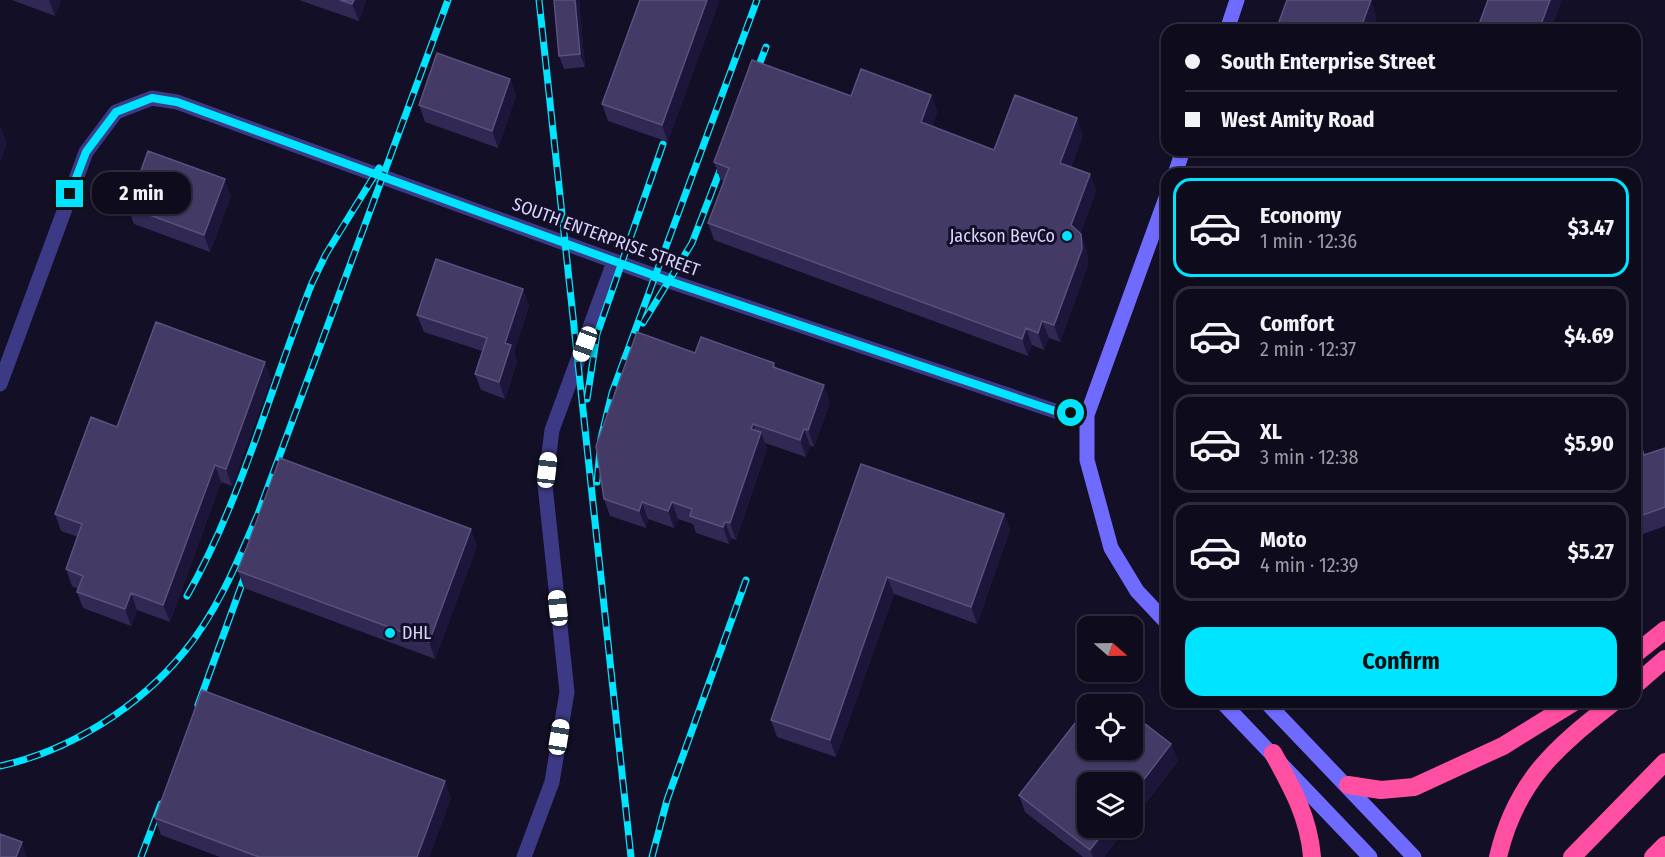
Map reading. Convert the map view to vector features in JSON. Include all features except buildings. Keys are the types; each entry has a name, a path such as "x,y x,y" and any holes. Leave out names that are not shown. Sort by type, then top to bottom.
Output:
{"highway":[{"path":"1641,649 1665,630"},
{"path":"1641,680 1665,659"},
{"path":"1348,785 1381,790 1414,787 1503,746 1564,708"},
{"path":"1498,857 1505,827 1528,782 1545,760 1607,708"},
{"path":"1273,753 1296,794 1310,834 1312,857"},
{"path":"1572,857 1665,762"},
{"path":"1653,857 1665,845"}],"street":[{"path":"1229,24 1238,0"},
{"name":"SOUTH ENTERPRISE STREET","path":"0,384 86,152 116,112 152,98 177,102 614,262 1055,411 1087,415"},
{"path":"1161,212 1087,415 1087,460 1112,548 1137,591 1161,617"},
{"path":"524,857 552,782 567,692 545,485 552,430 614,262"},
{"path":"1228,708 1370,857"},
{"path":"1272,708 1348,785 1414,857"}],"railway":[{"path":"0,766 52,750 77,738 124,708 146,691 184,652 217,603 258,514 448,0"},
{"path":"539,0 631,857"},
{"path":"597,482 601,438 612,393 757,0"},
{"path":"754,78 766,47"},
{"path":"587,399 597,334 663,144"},
{"path":"643,323 692,243 724,160"},
{"path":"187,596 224,521 240,481 312,283 326,254 379,168"},
{"path":"198,705 247,570"},
{"path":"652,857 667,800 746,580"},
{"path":"141,857 161,804"}],"place":[{"name":"Jackson BevCo","path":"1067,236"},
{"name":"DHL","path":"390,633"}],"route":[{"path":"70,194 86,152 116,112 152,98 177,102 412,189 564,241 614,262 1055,411 1071,413"}]}
